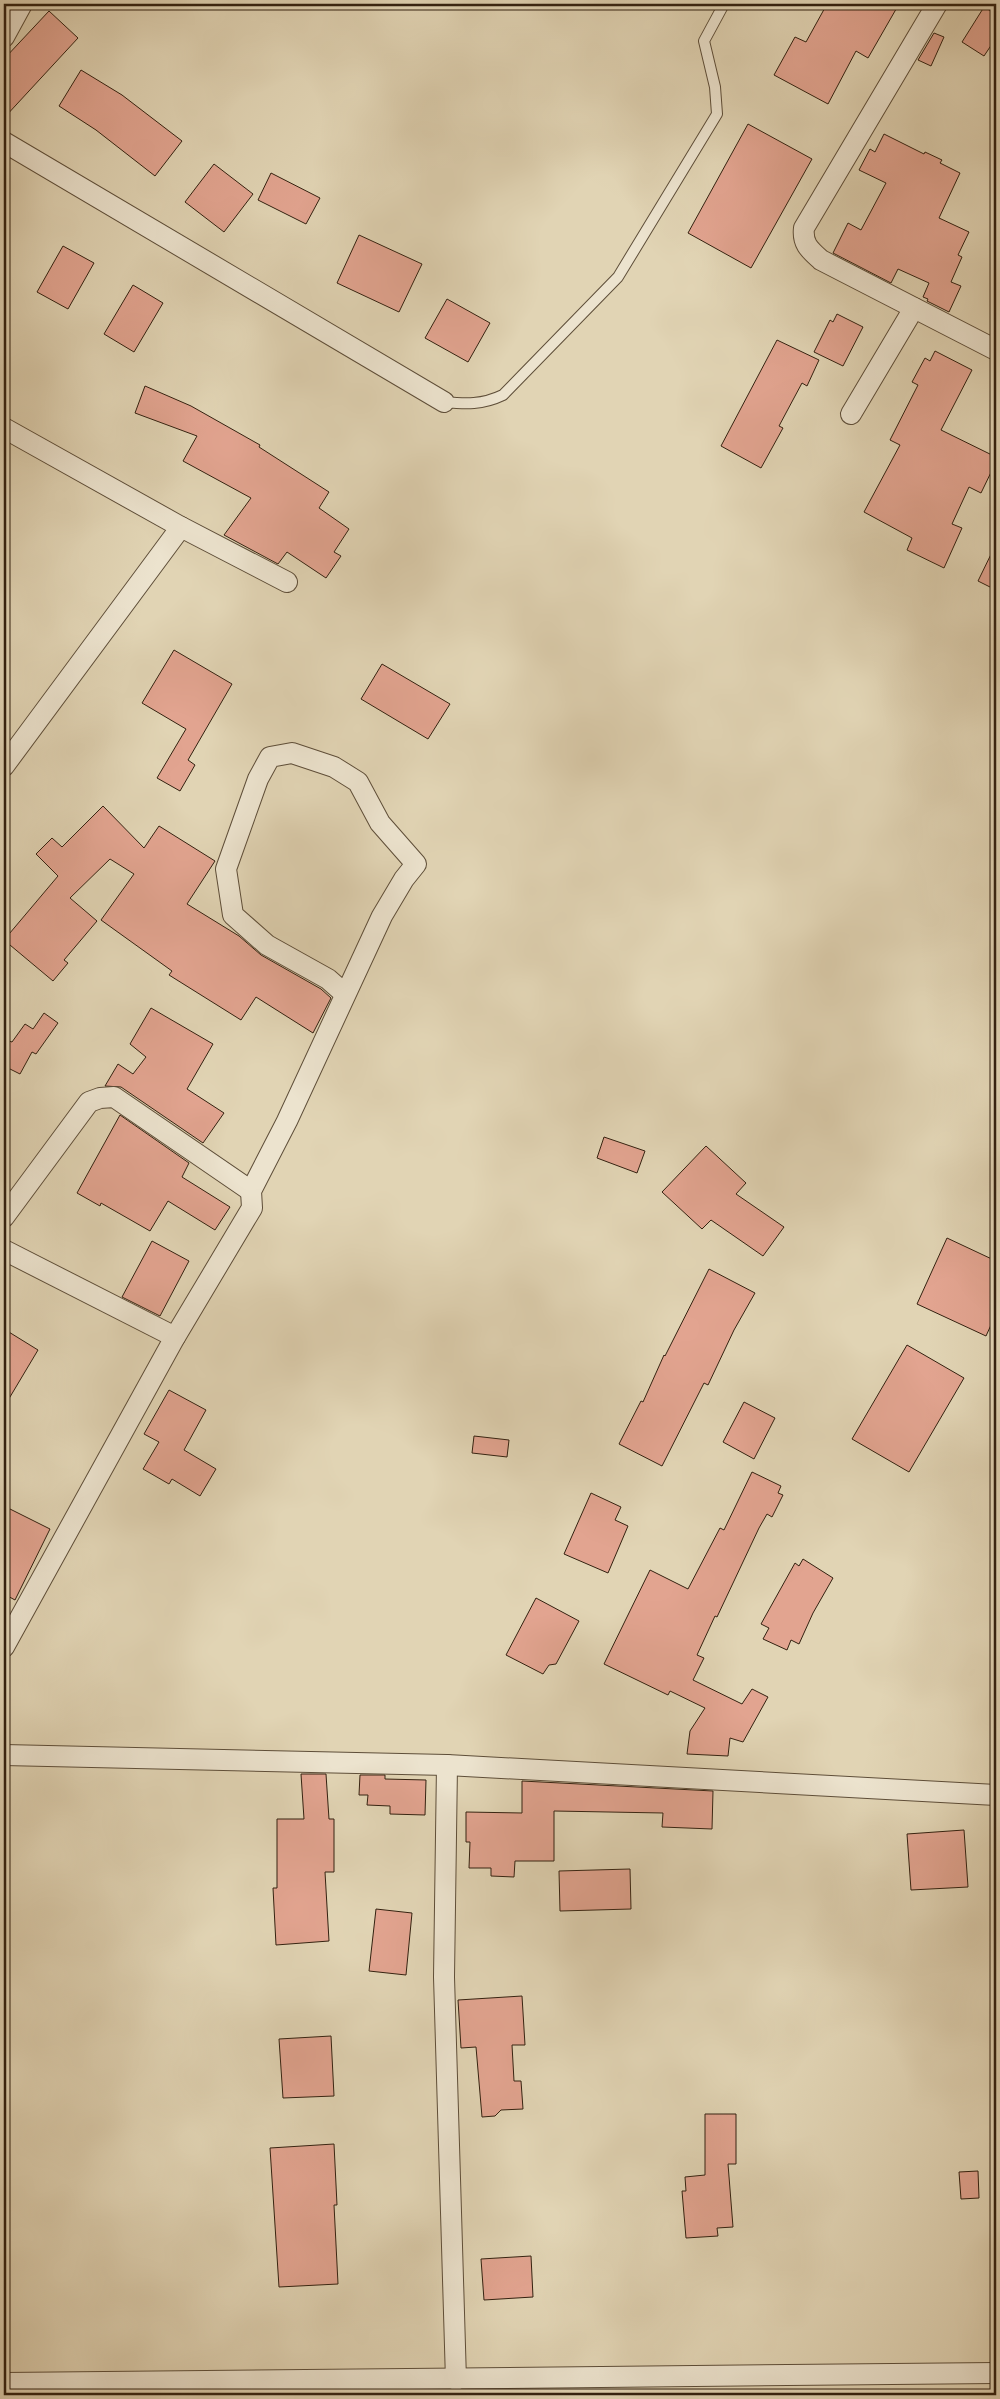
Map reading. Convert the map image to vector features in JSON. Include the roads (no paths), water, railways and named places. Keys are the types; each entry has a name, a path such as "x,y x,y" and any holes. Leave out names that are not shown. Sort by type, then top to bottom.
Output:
{"street":[{"path":"4,37 22,4"},
{"path":"937,4 804,228 802,238 808,248 821,260 996,350"},
{"path":"4,142 444,402"},
{"path":"851,414 914,308"},
{"path":"4,428 181,527 287,582"},
{"path":"4,766 181,527"},
{"path":"4,1646 175,1337 252,1208 251,1190 287,1121 382,916 404,879 416,864 380,823 358,782 334,767 292,753 270,757 258,779 226,869 233,915 267,945 328,980 345,994"},
{"path":"4,1217 89,1102 100,1098 114,1097 251,1190"},
{"path":"4,1250 175,1337"},
{"path":"4,1755 448,1765 996,1795"},
{"path":"448,1765 444,1977 456,2380"},
{"path":"4,2383 456,2380 996,2372"}],"lane":[{"path":"444,402 474,405 503,395 618,277 717,114 715,88 704,41 724,4"}]}
